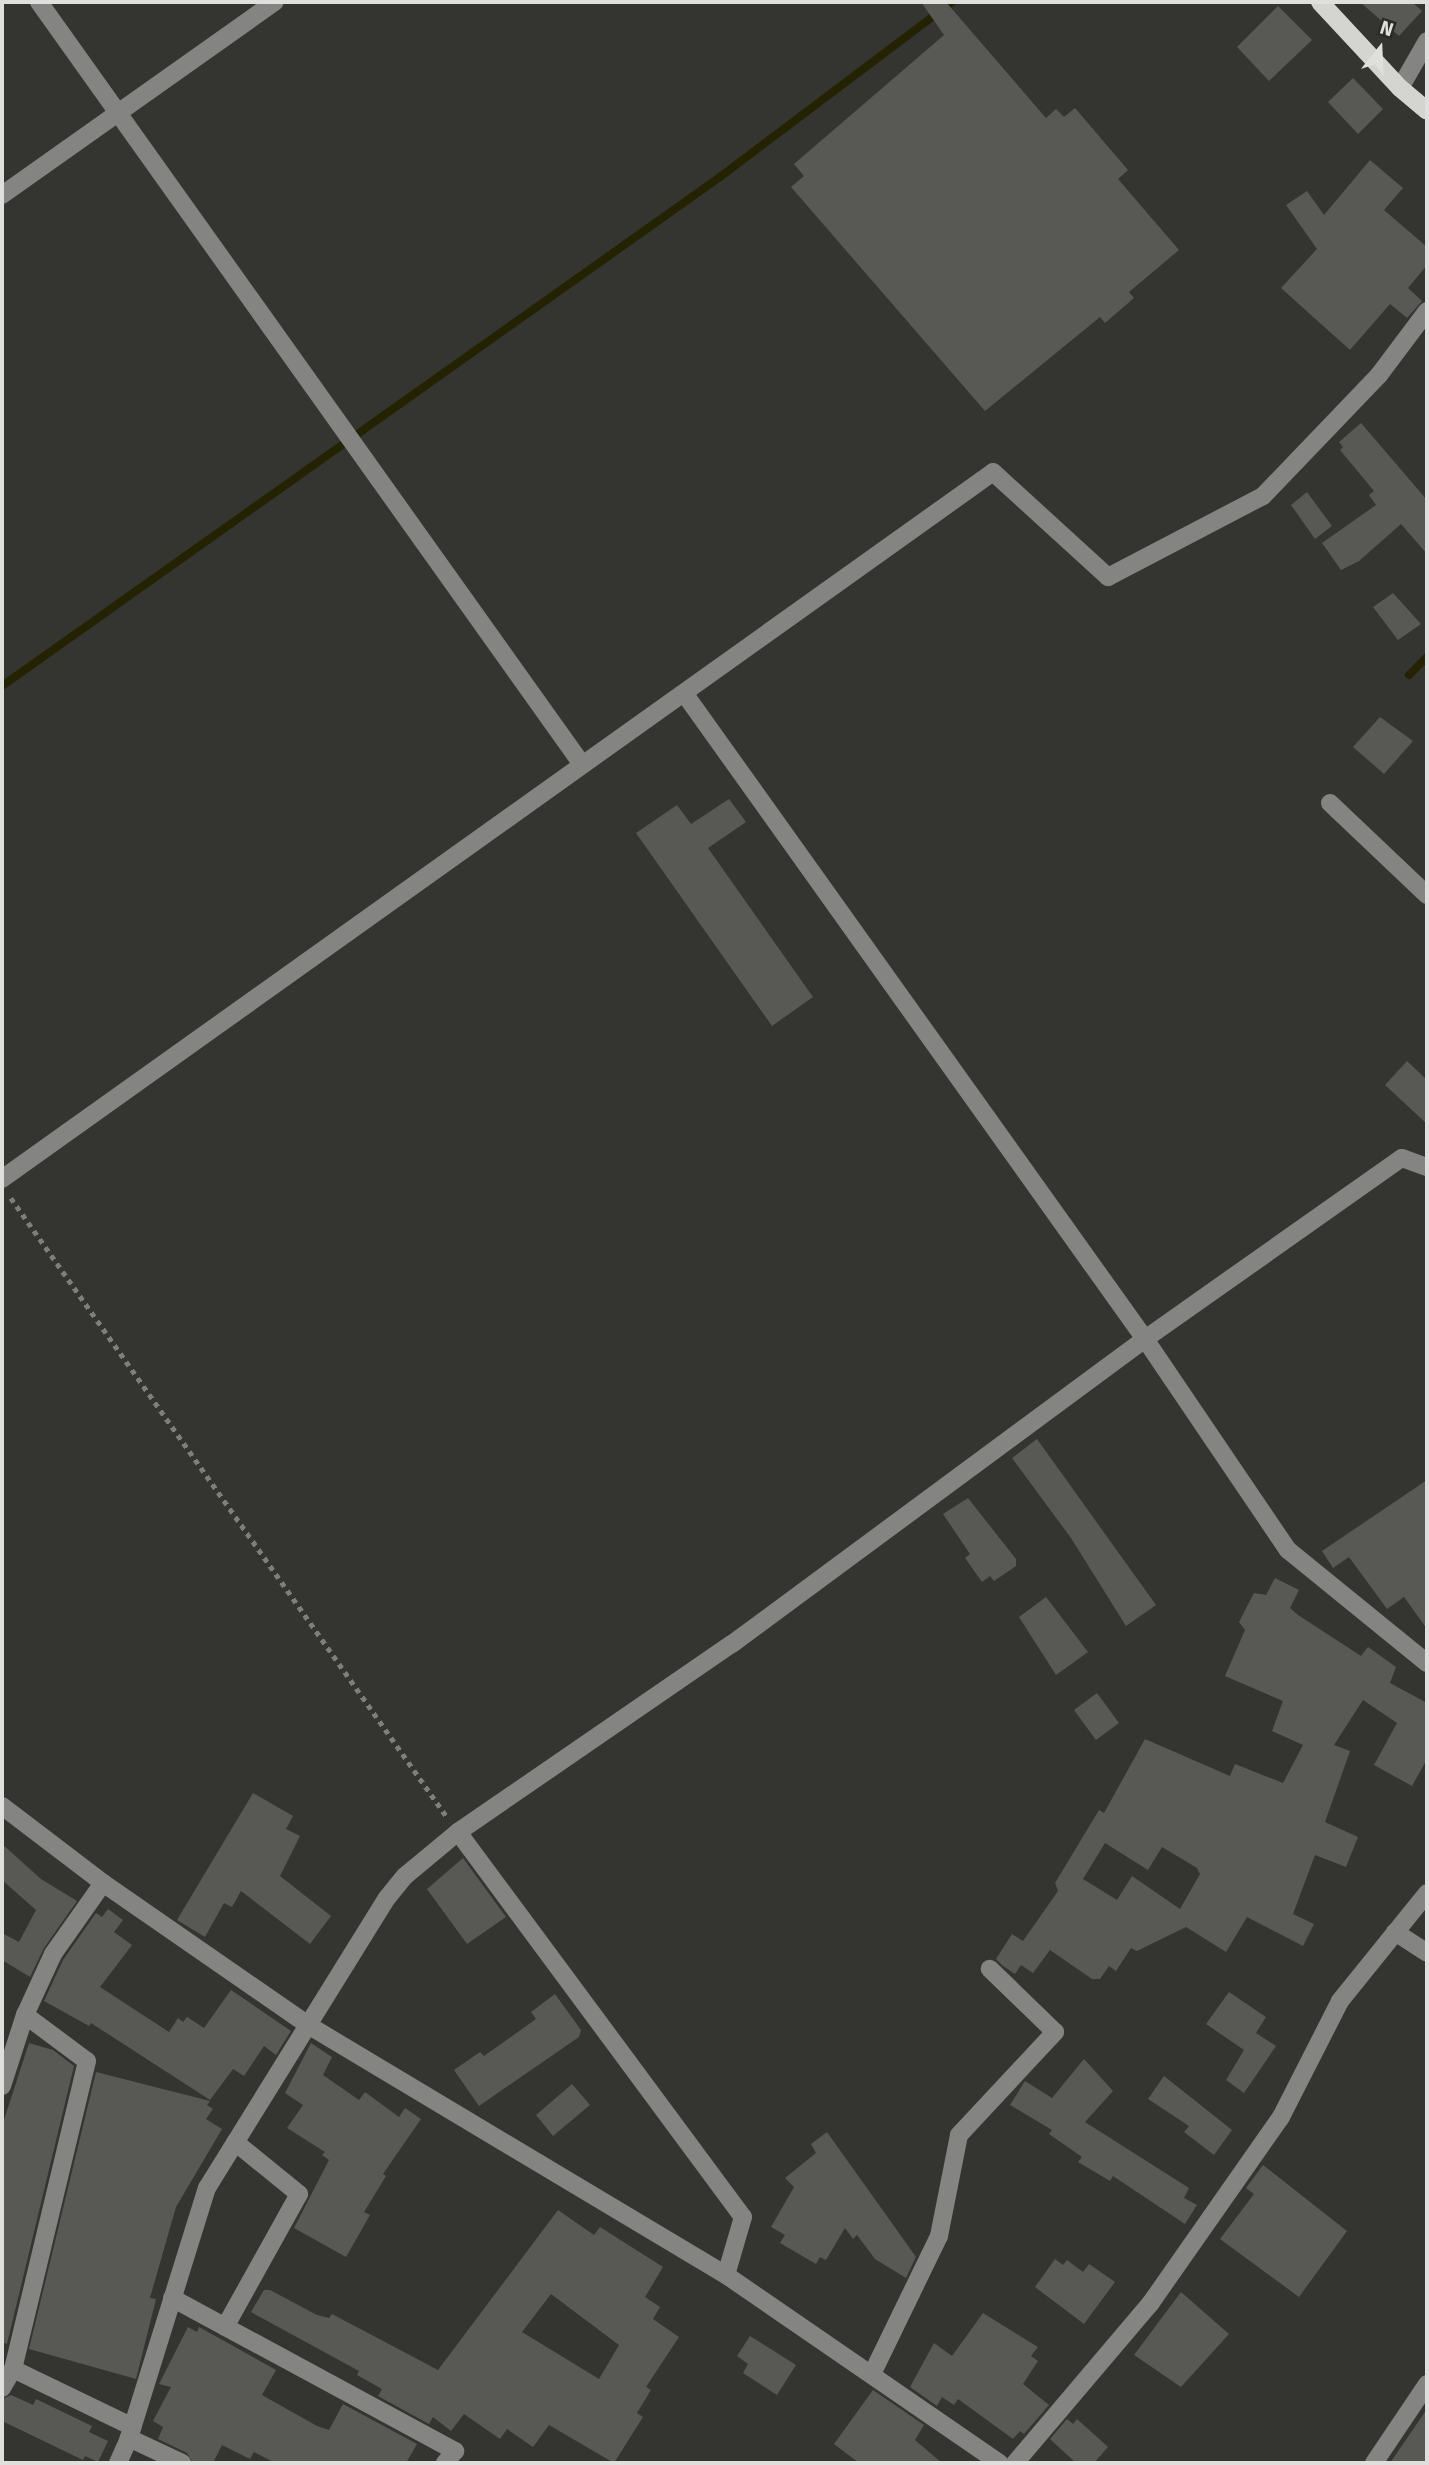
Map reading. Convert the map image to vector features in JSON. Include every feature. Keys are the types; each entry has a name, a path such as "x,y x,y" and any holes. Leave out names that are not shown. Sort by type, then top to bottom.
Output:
{"main road":[{"path":"1320,2 1400,88 1427,111"}],"street":[{"path":"39,2 581,763"},
{"path":"2,195 275,2"},
{"path":"1400,88 1427,41"},
{"path":"6,1187 581,763 684,693 993,472 1108,577 1263,496 1379,375 1427,311"},
{"path":"684,693 1145,1339 1288,1550 1427,1662"},
{"path":"1330,803 1427,895"},
{"path":"118,2463 131,2432 206,2188 387,1898 458,1832 732,1644 1145,1339 1402,1158 1427,1167"},
{"path":"2,1806 103,1884 308,2025 726,2274 873,2372 1000,2463"},
{"path":"458,1832 743,2217 726,2274"},
{"path":"2,2086 25,2015 53,1954 103,1884"},
{"path":"1015,2463 1150,2304 1280,2117 1340,2001 1427,1894"},
{"path":"1395,1932 1427,1953"},
{"path":"873,2372 939,2236 959,2135 1055,2032 990,1969"},
{"path":"2,2388 13,2369 87,2061 25,2015"},
{"path":"225,2327 299,2194 235,2142"},
{"path":"173,2298 455,2451 445,2463"},
{"path":"13,2369 131,2432 182,2463"},
{"path":"1374,2463 1427,2385"}],"path":[{"path":"6,1187 458,1832"}],"building":[{"path":"921,2 946,2 1046,118 1056,109 1064,117 1075,108 1128,170 1118,179 1179,250 1129,292 1134,298 1105,323 1100,317 985,411 791,187 804,176 794,164 944,35"},
{"path":"1360,2 1412,2 1422,11 1399,36"},
{"path":"1278,6 1312,40 1269,81 1237,47"},
{"path":"1353,78 1383,109 1358,134 1328,102"},
{"path":"1370,160 1403,188 1384,210 1427,247 1427,265 1408,288 1422,301 1407,318 1390,304 1350,350 1281,288 1317,249 1286,205 1307,191 1324,215"},
{"path":"1361,423 1427,500 1427,554 1401,524 1359,561 1341,570 1322,543 1376,505 1369,495 1374,491 1340,450 1343,447 1339,442"},
{"path":"1307,492 1332,526 1315,539 1291,505"},
{"path":"1393,593 1421,624 1398,640 1373,607"},
{"path":"1380,717 1413,741 1384,774 1353,747"},
{"path":"729,799 746,822 708,848 813,997 772,1026 636,833 677,805 691,824"},
{"path":"1407,1061 1427,1080 1427,1124 1385,1085"},
{"path":"1037,1439 1156,1605 1126,1626 1071,1538 1012,1458"},
{"path":"1427,1480 1427,1629 1404,1597 1387,1609 1349,1557 1333,1568 1322,1551"},
{"path":"968,1498 1016,1559 1016,1566 994,1581 990,1576 982,1582 965,1558 970,1554 943,1514"},
{"path":"1275,1578 1299,1590 1290,1608 1361,1656 1368,1647 1396,1667 1390,1683 1427,1703 1427,1759 1412,1786 1374,1765 1397,1723 1363,1700 1334,1745 1350,1751 1325,1822 1358,1837 1346,1867 1315,1855 1293,1914 1314,1924 1303,1946 1247,1917 1226,1952 1186,1927 1137,1951 1131,1948 1116,1971 1109,1966 1100,1979 1092,1979 1050,1950 1033,1973 1021,1965 1015,1974 1003,1966 996,1959 1012,1934 1023,1941 1058,1891 1055,1883 1099,1810 1104,1813 1145,1739 1230,1776 1235,1764 1283,1783 1303,1745 1272,1731 1283,1701 1225,1676 1245,1630 1239,1622 1254,1593 1266,1595","holes":["1105,1843 1148,1870 1162,1847 1197,1868 1200,1874 1180,1909 1132,1876 1117,1900 1083,1879"]},
{"path":"1046,1597 1088,1652 1056,1675 1019,1617"},
{"path":"1097,1693 1119,1723 1096,1740 1074,1710"},
{"path":"253,1793 293,1816 286,1829 300,1836 280,1876 331,1916 310,1944 241,1891 232,1907 224,1903 205,1937 177,1920"},
{"path":"2,1844 41,1879 77,1901 44,1948 30,1977 2,1960 2,1933 19,1942 36,1910 2,1880"},
{"path":"463,1858 506,1917 467,1944 427,1889"},
{"path":"108,1909 123,1920 114,1932 132,1945 100,1987 169,2032 178,2018 183,2022 187,2017 204,2028 231,1990 291,2031 276,2055 264,2046 244,2076 233,2069 210,2100 91,2023 89,2026 44,2001 63,1960 96,1913 102,1917"},
{"path":"1229,1992 1266,2017 1256,2033 1276,2046 1244,2093 1226,2080 1244,2050 1206,2024"},
{"path":"555,1994 581,2030 579,2037 479,2106 454,2070 480,2052 484,2056 536,2019 531,2012"},
{"path":"29,2043 53,2050 74,2066 7,2344 2,2342 2,2126"},
{"path":"311,2043 332,2057 323,2075 359,2100 365,2092 399,2117 405,2108 421,2119 383,2174 386,2176 364,2212 370,2215 346,2257 294,2228 329,2160 322,2155 325,2152 287,2128 303,2105 285,2093"},
{"path":"1084,2059 1113,2091 1085,2122 1189,2188 1184,2198 1197,2205 1185,2224 1113,2176 1110,2181 1078,2162 1082,2157 1049,2134 1052,2130 1010,2105 1025,2081 1052,2098"},
{"path":"96,2072 210,2101 207,2105 213,2109 206,2119 222,2129 176,2207 150,2298 156,2299 136,2379 29,2349"},
{"path":"1164,2076 1232,2130 1214,2155 1184,2132 1189,2126 1148,2099"},
{"path":"572,2084 590,2105 553,2136 536,2115"},
{"path":"827,2132 916,2257 906,2278 875,2259 857,2235 853,2239 845,2228 826,2260 820,2257 816,2264 780,2243 785,2235 771,2227 794,2187 785,2178 816,2153 811,2144"},
{"path":"1263,2165 1347,2231 1299,2297 1220,2239 1254,2194 1246,2188"},
{"path":"558,2210 594,2235 600,2227 663,2267 645,2297 660,2307 653,2319 679,2337 646,2387 651,2390 637,2413 643,2417 614,2463 549,2425 533,2447 507,2429 500,2439 464,2414 451,2431 433,2417 429,2424 378,2396 382,2389 357,2375 359,2371 251,2312 264,2290 270,2290 317,2315 329,2318 332,2314 438,2370","holes":["551,2294 619,2345 599,2379 522,2332"]},
{"path":"1055,2259 1063,2265 1067,2260 1083,2272 1089,2264 1115,2282 1084,2324 1035,2287"},
{"path":"1181,2292 1229,2334 1181,2387 1134,2355"},
{"path":"983,2313 1038,2347 1031,2356 1038,2361 1023,2384 1049,2405 1024,2434 1020,2431 1013,2439 958,2399 954,2405 942,2397 937,2406 910,2387 934,2343 952,2356"},
{"path":"188,2327 197,2332 199,2327 276,2370 262,2395 317,2426 329,2430 343,2404 417,2444 406,2463 275,2463 254,2452 250,2459 222,2445 213,2463 193,2463 187,2453 158,2439 163,2427 153,2421 171,2387 159,2384"},
{"path":"750,2336 796,2365 777,2395 743,2373 748,2364 737,2356"},
{"path":"873,2390 924,2425 915,2440 942,2463 859,2463 834,2444"},
{"path":"11,2395 33,2405 36,2399 92,2426 89,2432 108,2441 98,2462 85,2456 83,2460 2,2421 2,2399"},
{"path":"1427,2409 1427,2463 1390,2463"},
{"path":"1067,2419 1073,2424 1077,2419 1108,2447 1094,2463 1076,2463 1050,2439"}],"waterway":[{"path":"2,686 720,177 952,2"},
{"path":"1409,675 1427,657"}]}
